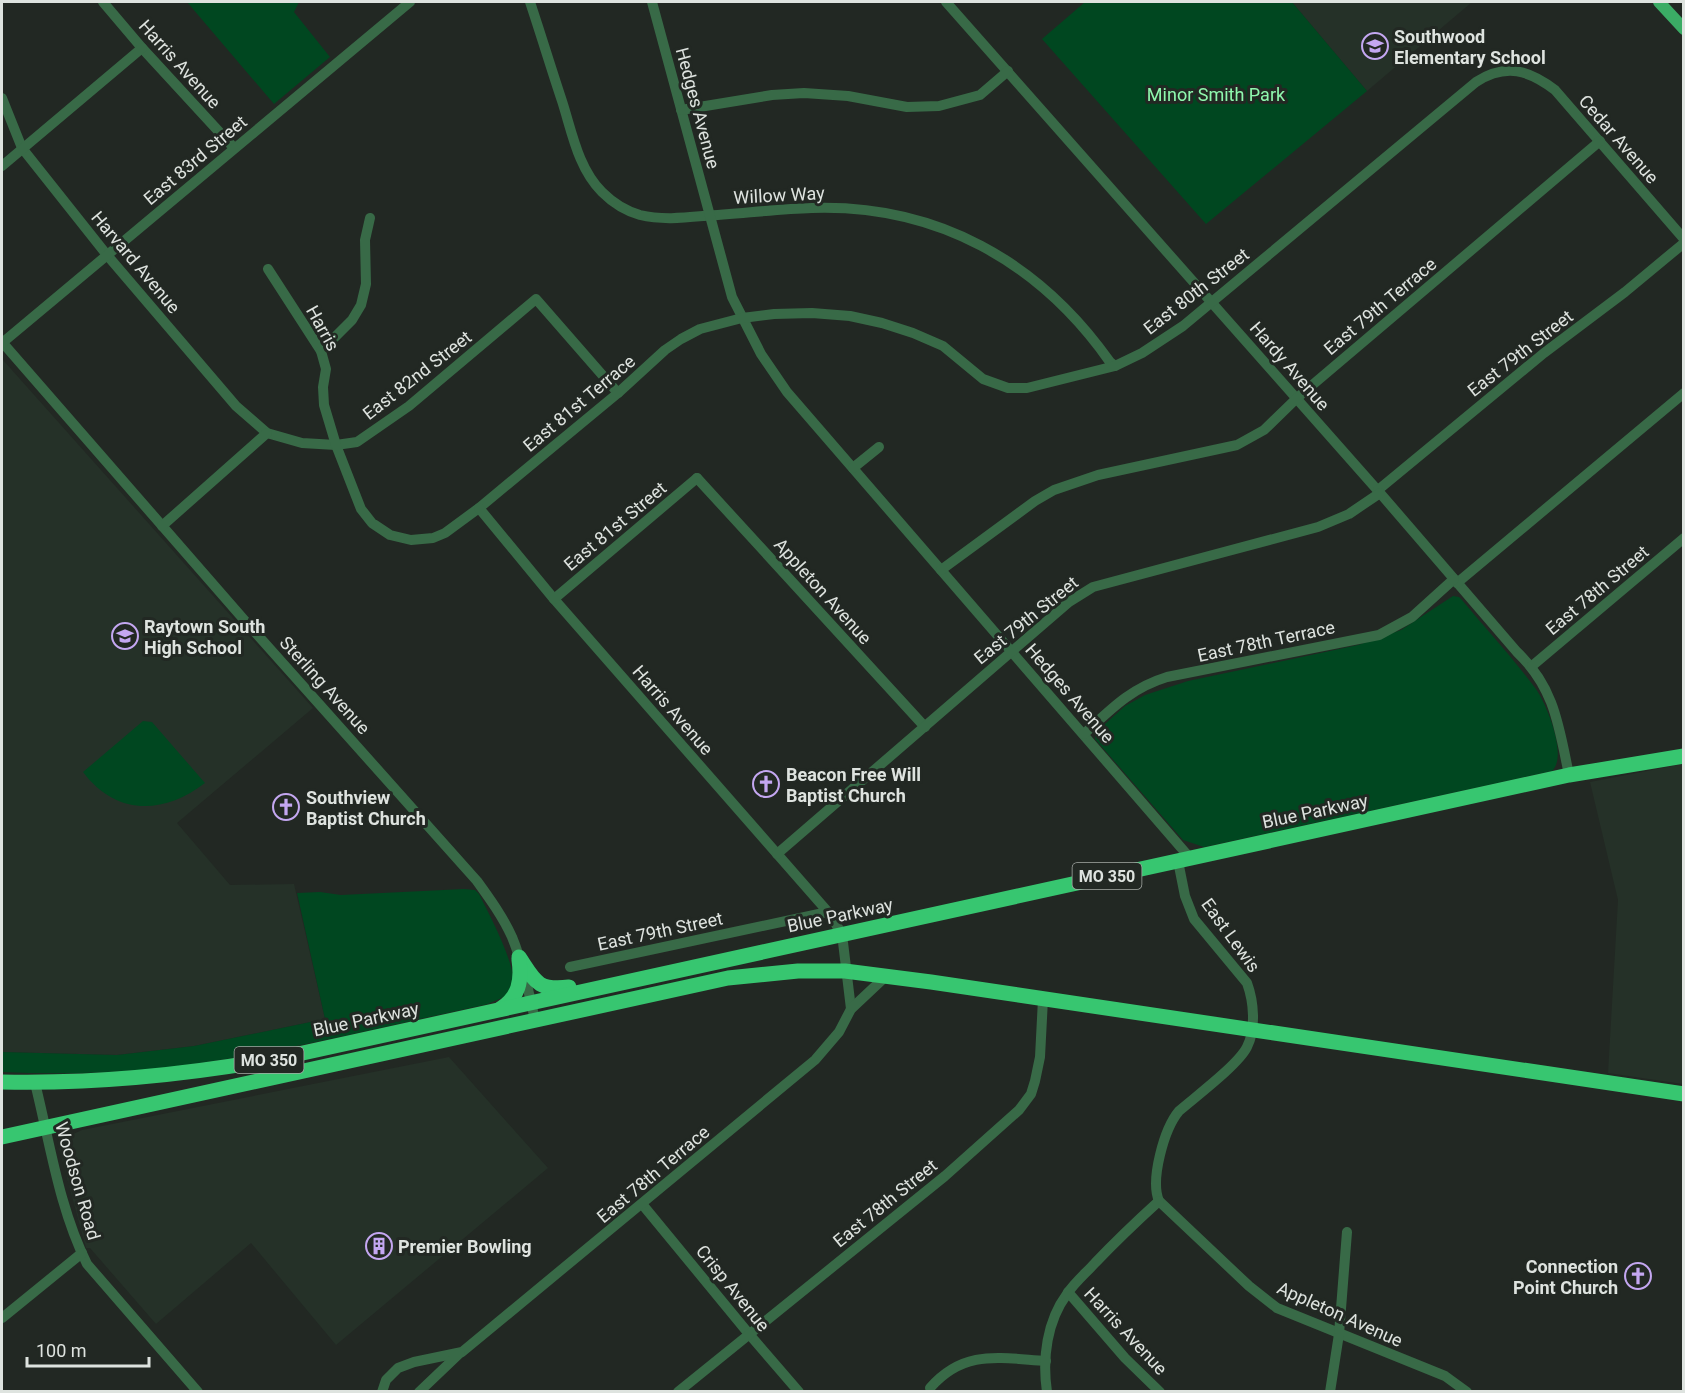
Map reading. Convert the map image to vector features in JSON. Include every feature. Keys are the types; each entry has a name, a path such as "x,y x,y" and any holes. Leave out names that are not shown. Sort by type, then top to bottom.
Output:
{"highway":[{"name":"Blue Parkway","path":"2,1082 115,1080 225,1068 531,1004 1569,775 1683,756"},
{"path":"519,957 534,981 544,987 553,989 589,983 620,983"},
{"path":"498,1011 518,991 521,975 519,957"},
{"name":"Blue Parkway","path":"2,1137 728,978 798,971 845,971 885,976 1683,1094"}],"main road":[{"path":"1659,2 1683,29"}],"street":[{"name":"Harris Avenue","path":"103,2 234,148"},
{"name":"East 83rd Street","path":"2,343 410,2"},
{"name":"Willow Way","path":"530,2 583,166 600,190 624,208 639,214 665,219 812,208 847,208 893,214 944,229 992,250 1035,280 1074,315 1110,362 1116,366"},
{"name":"Hedges Avenue","path":"652,2 732,297 761,354 787,392 1084,734 1184,860"},
{"name":"Hardy Avenue","path":"946,2 1379,491 1517,652 1532,666 1545,686 1555,709 1569,775"},
{"path":"2,166 142,48"},
{"path":"681,110 772,95 804,93 848,96 907,107 939,106 980,95 1008,71"},
{"name":"East 80th Street","path":"742,318 812,312 850,316 882,323 943,346 982,379 1008,388 1027,388 1116,366 1163,341 1476,82 1497,72 1522,72"},
{"name":"Cedar Avenue","path":"1522,72 1538,77 1555,90 1683,239"},
{"name":"Harvard Avenue","path":"2,98 22,148 107,255 236,406 267,433"},
{"name":"East 79th Terrace","path":"941,570 1035,501 1054,490 1098,475 1237,445 1264,430 1297,398 1600,141"},
{"path":"321,351 352,320 361,305 366,284 365,240 370,218"},
{"name":"East 79th Street","path":"777,854 1069,602 1093,587 1318,527 1349,514 1544,353 1625,292 1683,243"},
{"name":"Harris","path":"268,269 321,351 326,369 323,387 324,405 336,445 362,509 372,522 390,535 411,540 433,538 448,531"},
{"name":"East 82nd Street","path":"267,433 302,443 336,445 357,442 409,406 536,299 618,393"},
{"name":"East 81st Terrace","path":"448,531 618,393 665,350 700,329 742,318"},
{"name":"Sterling Avenue","path":"2,343 477,881 504,923 519,957 535,1020"},
{"name":"East 78th Terrace","path":"1084,734 1127,695 1148,683 1167,677 1379,635 1412,617 1683,393"},
{"path":"162,526 267,433"},
{"path":"853,468 879,447"},
{"name":"East 81st Street","path":"554,599 698,475"},
{"name":"Appleton Avenue","path":"698,475 925,727"},
{"name":"Harris Avenue","path":"479,508 554,599 828,912 842,934"},
{"name":"East 78th Street","path":"1532,666 1683,538"},
{"name":"East Lewis","path":"1184,860 1185,896 1194,918 1247,983 1252,996 1251,1030"},
{"name":"East 79th Street","path":"570,967 828,912"},
{"path":"842,934 851,1009"},
{"name":"East 78th Terrace","path":"419,1392 462,1352 815,1060 839,1032 851,1009 885,976"},
{"name":"East 78th Street","path":"678,1392 945,1176 1019,1110 1031,1094 1040,1057 1043,999"},
{"path":"1047,1392 1046,1361 1052,1324 1068,1292 1121,1235 1159,1201 1155,1185 1166,1131 1171,1121 1179,1111 1239,1058 1248,1046 1251,1030"},
{"name":"Woodson Road","path":"35,1083 67,1214 87,1264 198,1392"},
{"name":"Appleton Avenue","path":"1159,1201 1277,1308 1445,1376 1467,1392"},
{"name":"Crisp Avenue","path":"642,1204 799,1392"},
{"path":"1330,1392 1339,1334 1347,1232"},
{"path":"2,1318 82,1253"},
{"name":"Harris Avenue","path":"1068,1292 1118,1350 1160,1392"},
{"name":"East 78th Terrace","path":"382,1392 386,1380 398,1368 414,1362 462,1352"},
{"path":"930,1388 949,1370 974,1359 989,1357 1046,1361"}],"shaded area":[{"name":"Southwood Elementary School","path":"1292,2 1472,2 1367,91"},
{"name":"Raytown South High School","path":"3,360 313,708 177,823 230,885 294,884 325,1019 194,1046 117,1055 2,1052"},
{"path":"1684,764 1683,1084 1608,1073 1618,900 1590,782"},
{"path":"449,1057 548,1168 336,1345 251,1243 156,1324 90,1248 86,1248 59,1148 60,1143 67,1137 82,1130"}],"green space":[{"path":"187,2 299,2 294,12 330,57 274,104"},
{"name":"Minor Smith Park","path":"1085,2 1292,2 1367,91 1206,224 1042,39"},
{"path":"1453,596 1462,600 1541,697 1557,743 1558,754 1552,771 1204,847 1183,840 1095,739 1095,733 1125,706 1145,695 1188,681 1358,645 1401,630"},
{"path":"143,721 152,722 205,783 173,801 141,806 110,797 96,786 83,772"},
{"path":"475,890 479,894 502,941 511,969 512,988 502,998 488,1004 304,1044 193,1064 98,1073 2,1072 2,1052 117,1055 194,1046 325,1019 297,893 320,892 341,895"}],"place":[{"name":"Southwood Elementary School","path":"1375,46"},
{"name":"Raytown South High School","path":"125,636"},
{"name":"Beacon Free Will Baptist Church","path":"766,784"},
{"name":"Southview Baptist Church","path":"286,807"},
{"name":"Premier Bowling","path":"379,1246"},
{"name":"Connection Point Church","path":"1638,1276"}]}
